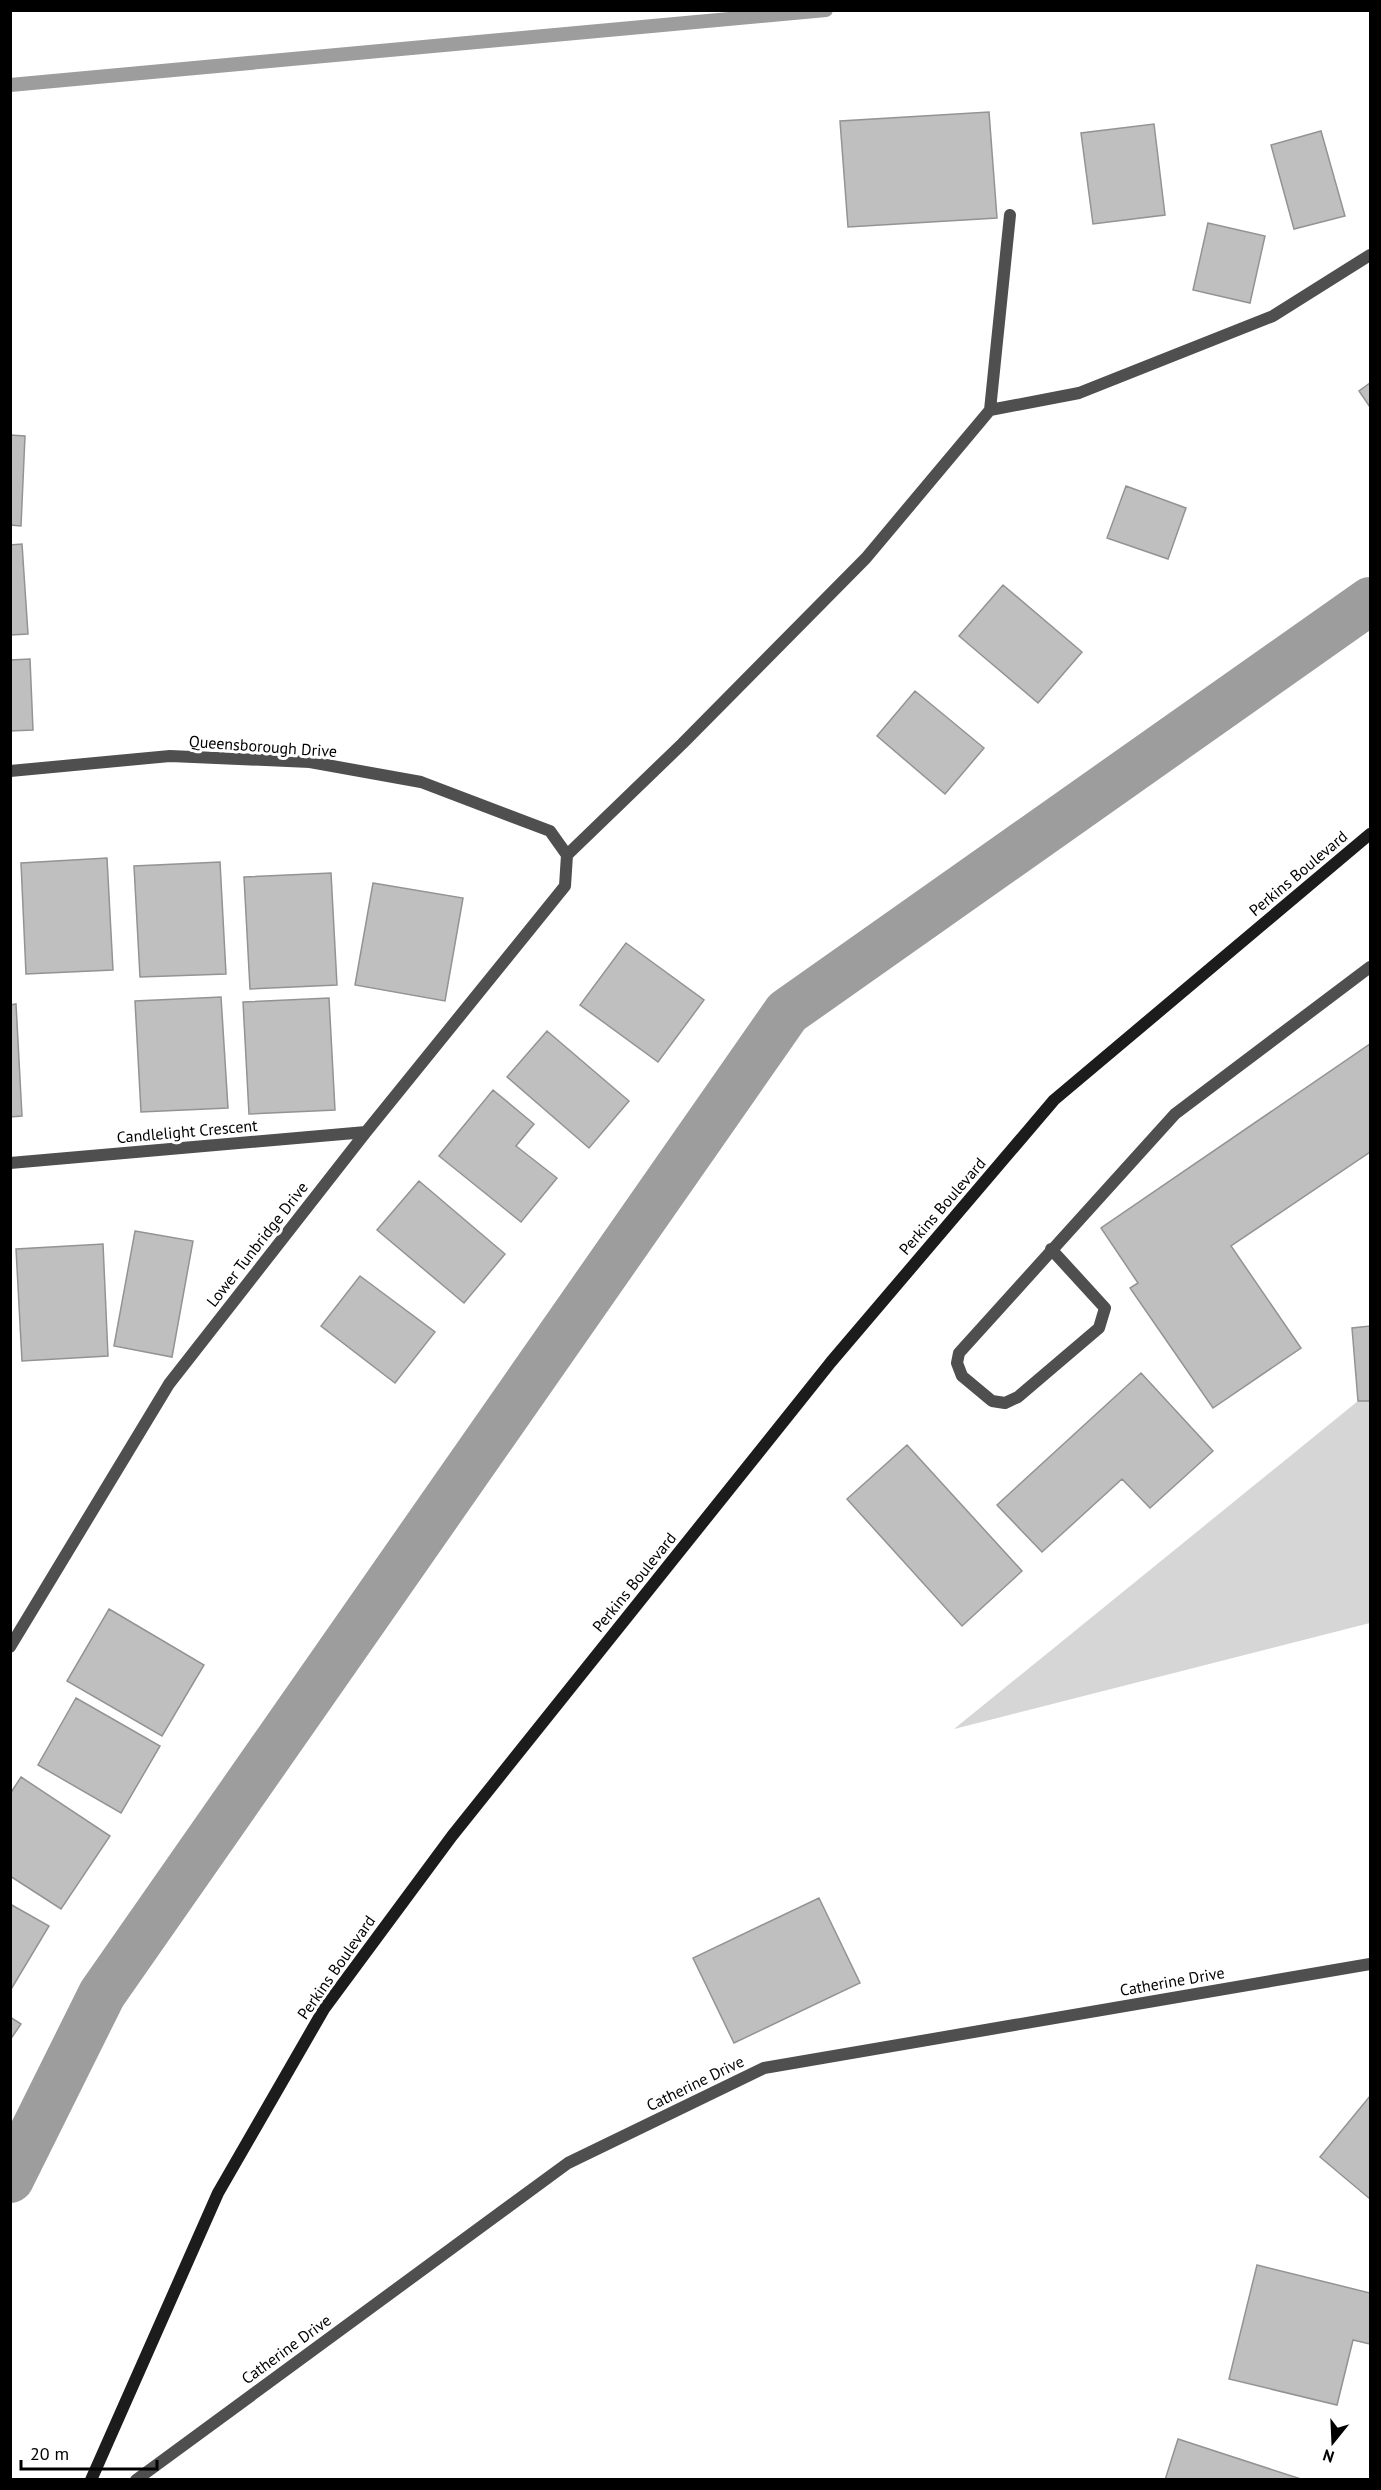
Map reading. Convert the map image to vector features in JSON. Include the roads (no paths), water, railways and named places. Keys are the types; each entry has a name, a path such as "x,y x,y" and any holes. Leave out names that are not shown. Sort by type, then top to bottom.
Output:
{"street":[{"path":"567,855 682,744 866,558 990,410 1010,214"},
{"path":"990,410 1079,393 1274,316 1371,255"},
{"name":"Queensborough Drive","path":"10,771 170,756 310,762 422,782 550,831 567,855"},
{"name":"Perkins Boulevard","path":"91,2480 218,2193 324,2009 452,1836 831,1362 1054,1100 1371,834"},
{"name":"Lower Tunbridge Drive","path":"10,1647 169,1384 366,1132 565,886 567,855"},
{"path":"1051,1249 1105,1308 1104,1317 1099,1328 1018,1397 1005,1404 992,1401 962,1376 957,1363 959,1353 1051,1249 1175,1114 1371,967"},
{"name":"Candlelight Crescent","path":"10,1163 366,1132"},
{"name":"Catherine Drive","path":"136,2480 568,2163 764,2068 1371,1964"}],"waterway":[{"path":"10,85 826,10"},
{"path":"10,2179 102,1994 787,1012 1370,601"}]}
